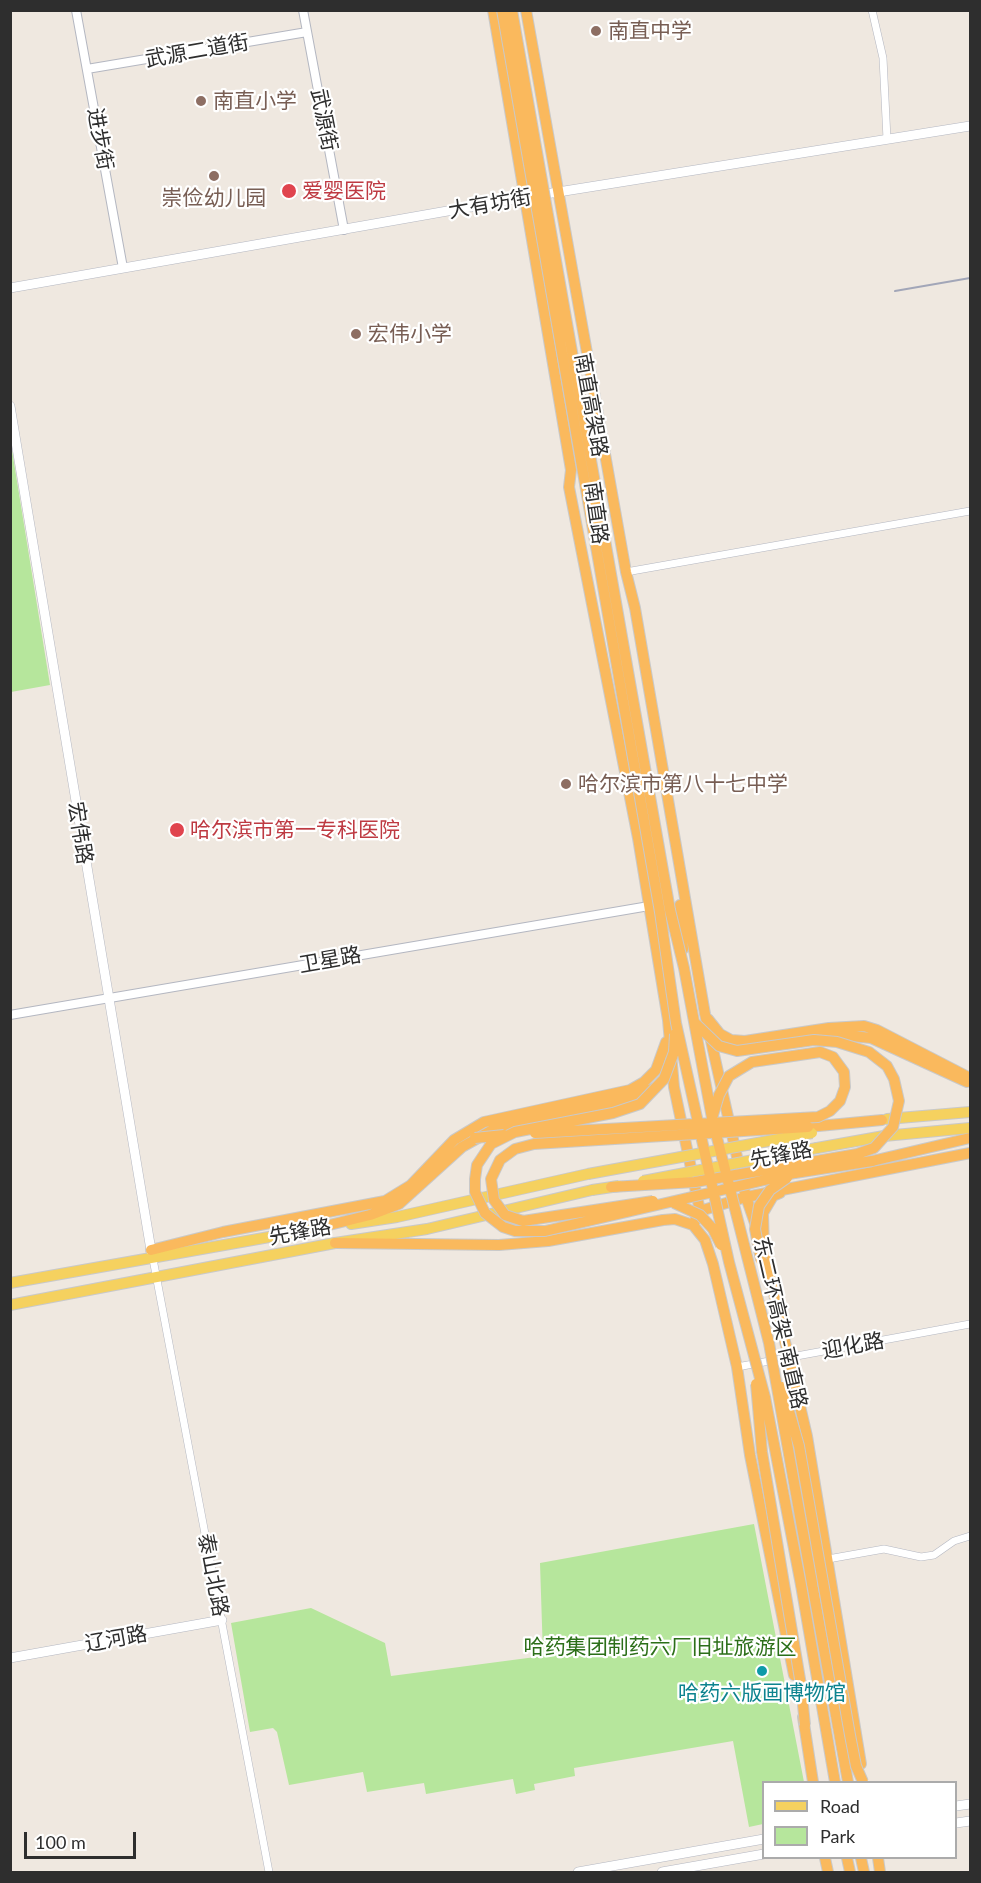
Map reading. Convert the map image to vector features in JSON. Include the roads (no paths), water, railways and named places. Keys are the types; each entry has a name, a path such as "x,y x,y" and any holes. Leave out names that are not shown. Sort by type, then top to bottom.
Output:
{"highway":[{"name":"南直路","path":"494,10 571,470 569,487 672,1022"},
{"name":"南直高架路","path":"502,10 665,911"},
{"name":"南直高架路","path":"512,10 665,911"},
{"name":"南直路","path":"526,10 626,572 635,608 705,1014 746,1197 763,1256"},
{"path":"569,487 578,501 657,943 668,974"},
{"path":"635,608 633,632 680,908 684,968"},
{"name":"东二环高架-南直路","path":"665,911 684,968 712,1118 769,1343 848,1781"},
{"name":"东二环高架-南直路","path":"665,911 672,1022 729,1262 753,1350 801,1585 835,1781"},
{"path":"705,1014 713,1028 731,1040 745,1041 829,1028 864,1026 877,1030 970,1078"},
{"path":"693,1021 719,1046 736,1051 842,1035 871,1038 970,1083"},
{"path":"672,1022 670,1067 658,1087 645,1100 627,1110 514,1132 491,1144 477,1165 475,1179 476,1192 485,1213 503,1227 515,1231 545,1230 795,1173 872,1161 970,1138"},
{"path":"672,1022 674,1087 700,1211 693,1225"},
{"path":"152,1254 223,1232 385,1201 411,1185 454,1140 484,1122 630,1090 644,1083 656,1070 661,1060 672,1022"},
{"path":"611,1187 695,1182 857,1154 874,1148 886,1137 898,1110 894,1079 887,1066 868,1052 837,1042 814,1040"},
{"path":"475,1138 818,1117 830,1111 840,1101 845,1087 844,1072 833,1057 820,1052 752,1062 729,1076 719,1095 712,1118"},
{"path":"314,1229 370,1215 399,1204 475,1138 496,1128 620,1101 658,1087"},
{"path":"729,1262 713,1228 700,1215 689,1208 666,1201 643,1202 536,1221 513,1219 505,1215 494,1200 490,1179 493,1170 500,1160 515,1149 534,1144 810,1130 882,1120"},
{"path":"700,1211 746,1197 970,1153"},
{"path":"795,1173 770,1190 759,1206 755,1228 807,1437 863,1781"},
{"path":"763,1256 761,1224 766,1204 773,1196 792,1188"},
{"path":"335,1243 499,1245 548,1241 655,1221 675,1220 693,1225 705,1240 710,1256 736,1367 750,1455 804,1725 813,1781"},
{"path":"769,1343 799,1446 852,1745 863,1781"},
{"path":"753,1350 762,1452 801,1685 804,1725"}],"main road":[{"name":"大有坊街","path":"10,288 527,197 970,126"},
{"name":"宏伟路","path":"10,406 152,1254"},
{"path":"882,1120 970,1112"},
{"name":"先锋路","path":"10,1305 335,1243 427,1229 611,1187 818,1148 884,1136 970,1128"},
{"name":"先锋路","path":"10,1283 152,1254 397,1217 588,1174 810,1130"},
{"name":"辽河路","path":"10,1652 221,1617"},
{"name":"辽河路","path":"10,1658 221,1617"},
{"path":"578,1872 762,1839"},
{"path":"662,1872 762,1854"}],"street":[{"name":"进步街","path":"76,10 123,268"},
{"name":"武源街","path":"303,10 344,230"},
{"path":"872,10 883,58 887,139"},
{"name":"武源二道街","path":"87,69 307,32"},
{"path":"626,572 970,511"},
{"name":"卫星路","path":"10,1015 650,906"},
{"path":"672,1022 705,1014"},
{"name":"泰山北路","path":"152,1254 269,1872"},
{"name":"迎化路","path":"736,1367 787,1352 970,1324"},
{"path":"828,1559 884,1549 921,1557 934,1555 954,1541 970,1536"}],"railway":[{"path":"895,291 970,278"}],"place":[{"name":"南直中学","path":"596,31"},
{"name":"南直小学","path":"201,101"},
{"name":"崇俭幼儿园","path":"214,176"},
{"name":"爱婴医院","path":"289,191"},
{"name":"宏伟小学","path":"356,334"},
{"name":"哈尔滨市第八十七中学","path":"566,784"},
{"name":"哈尔滨市第一专科医院","path":"177,830"},
{"name":"哈药六版画博物馆","path":"762,1671"}],"park label":[{"name":"哈药集团制药六厂旧址旅游区","path":"660,1647"}]}
